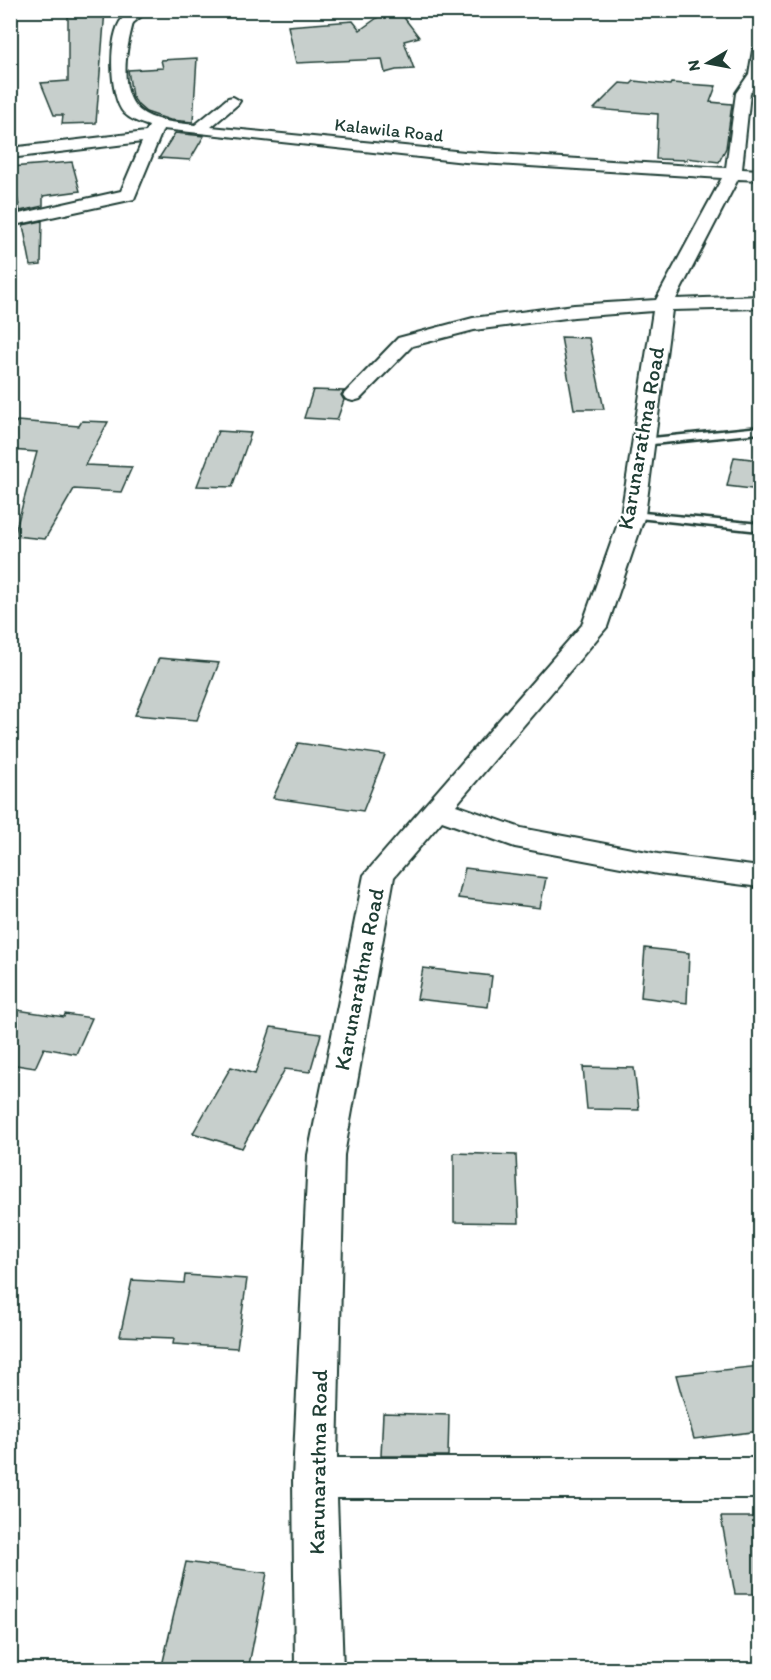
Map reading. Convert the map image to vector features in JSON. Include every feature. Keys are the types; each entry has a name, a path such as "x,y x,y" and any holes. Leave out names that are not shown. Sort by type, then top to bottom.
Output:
{"street":[{"name":"Kalawila Road","path":"143,10 127,21 120,43 121,98 131,112 155,129 198,130 465,157 760,175"},
{"path":"733,173 743,93 756,74 760,50"},
{"path":"198,130 232,101"},
{"path":"10,153 65,148 155,129"},
{"path":"10,220 128,195 155,129"},
{"name":"Karunarathna Road","path":"319,1670 315,1478 326,1155 379,875 594,627 633,515 663,305 733,173"},
{"path":"353,395 405,342 473,324 574,311 760,302"},
{"path":"436,808 515,837 658,864 760,878"},
{"path":"315,1478 760,1478"}],"lane":[{"path":"643,442 760,430"},
{"path":"633,515 760,528"}],"building":[{"path":"68,10 105,10 96,123 62,124 63,115 54,115 41,83 68,81"},
{"path":"384,13 402,15 419,37 404,41 414,69 385,73 382,59 296,63 288,26 353,21 360,30"},
{"path":"197,58 193,122 170,120 146,112 138,105 132,96 128,70 163,68 161,60"},
{"path":"634,81 670,85 671,83 716,86 710,102 732,104 726,148 719,162 687,158 687,160 656,159 658,114 594,109 620,83 631,84"},
{"path":"175,133 204,136 190,160 159,158"},
{"path":"72,162 80,191 43,196 43,206 20,211 11,167"},
{"path":"42,221 41,265 31,266 23,225"},
{"path":"561,337 589,338 604,409 574,409"},
{"path":"313,390 344,391 341,395 344,400 337,420 304,418"},
{"path":"17,421 79,426 82,421 108,422 85,465 132,467 121,492 74,489 45,539 14,536 37,452 10,450 10,430"},
{"path":"218,431 251,433 232,487 197,486"},
{"path":"734,457 760,460 760,490 727,486"},
{"path":"159,658 219,663 197,720 135,715"},
{"path":"298,743 385,755 363,811 273,798"},
{"path":"465,868 546,878 540,908 458,898"},
{"path":"645,948 689,953 687,1003 641,997"},
{"path":"423,968 492,976 488,1007 417,999"},
{"path":"10,1009 64,1017 65,1014 92,1018 76,1054 44,1048 35,1068 10,1064"},
{"path":"271,1027 321,1034 310,1072 285,1069 242,1148 193,1133 231,1067 255,1074"},
{"path":"583,1067 634,1068 639,1110 587,1109"},
{"path":"454,1153 516,1155 519,1223 454,1222"},
{"path":"185,1275 247,1279 237,1348 173,1344 174,1338 120,1336 132,1280 184,1283"},
{"path":"760,1366 760,1431 694,1439 676,1375"},
{"path":"383,1413 449,1415 448,1456 381,1456"},
{"path":"721,1517 760,1517 760,1594 735,1594"},
{"path":"186,1562 267,1573 248,1670 161,1670"}]}
